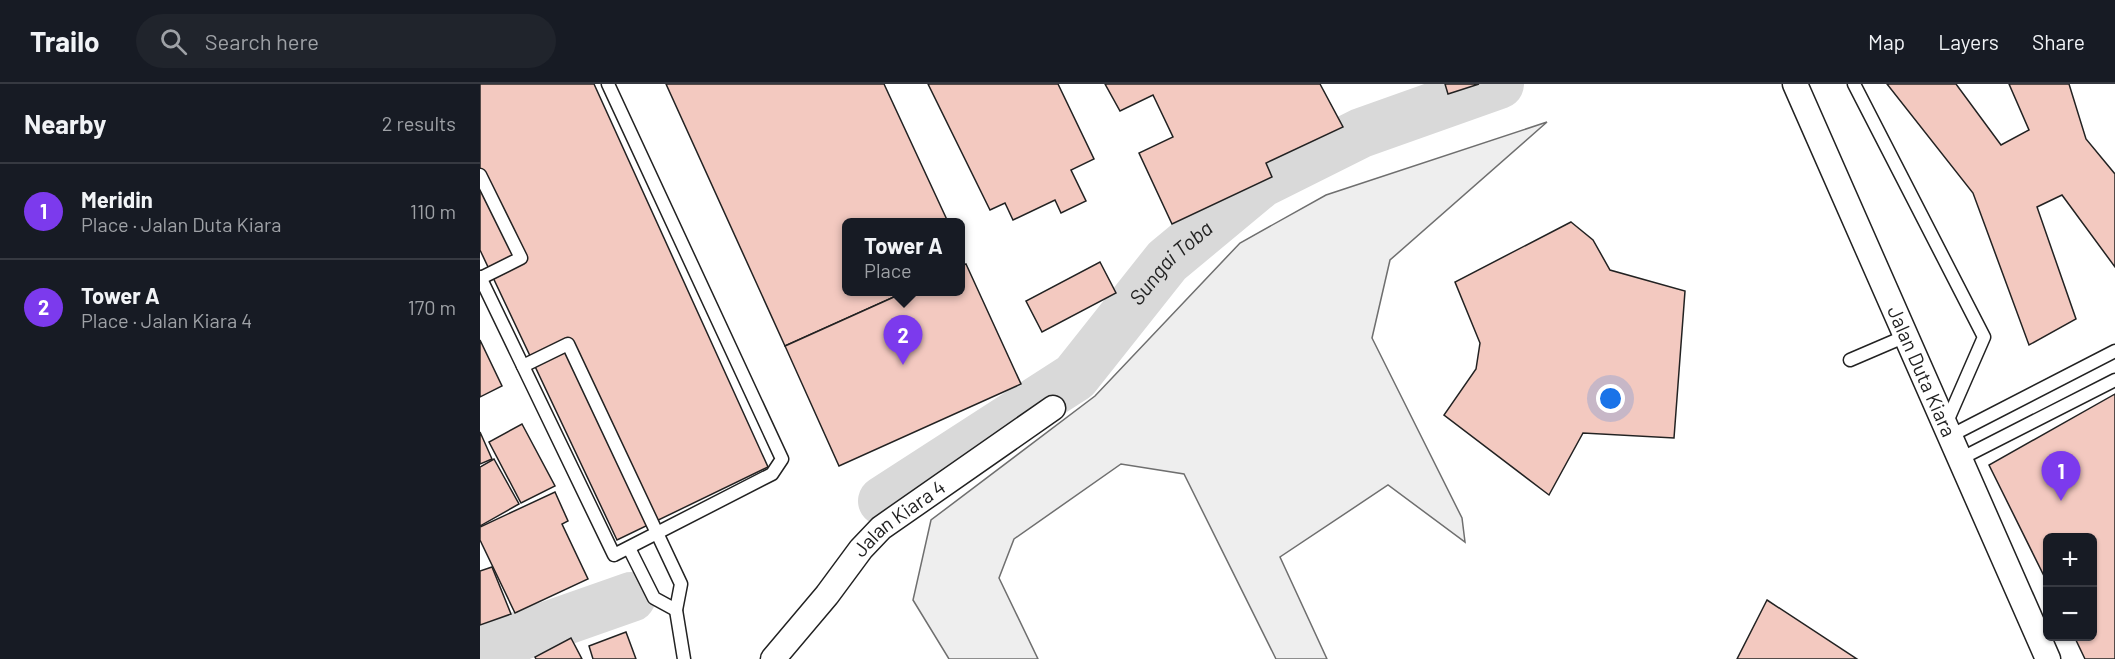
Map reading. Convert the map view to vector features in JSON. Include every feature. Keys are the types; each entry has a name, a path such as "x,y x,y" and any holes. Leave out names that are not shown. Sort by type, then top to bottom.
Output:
{"street":[{"name":"Jalan Duta Kiara","path":"1795,84 2048,659"},
{"name":"Jalan Kiara 4","path":"773,659 827,595 861,549 881,528 1053,408"}],"lane":[{"path":"480,175 520,258 480,278 614,555 772,474 782,459 608,84"},
{"path":"1854,84 1984,337 1948,431"},
{"path":"1850,360 1906,336"},
{"path":"523,366 568,344 681,584 676,610 684,659"},
{"path":"1948,431 2115,351"},
{"path":"1960,459 2115,380"},
{"path":"629,548 654,598 676,610"}],"shaded area":[{"path":"1547,122 1390,260 1372,338 1462,518 1465,542 1388,485 1280,557 1327,659 1276,659 1184,474 1121,464 1014,539 999,578 1038,659 949,659 913,600 931,520 1095,396 1240,243 1326,195"}],"building":[{"path":"480,84 594,84 768,467 617,540 480,250"},
{"path":"666,84 884,84 946,218 842,218 842,296 896,296 785,346"},
{"path":"928,84 1058,84 1094,159 1071,170 1086,201 1061,213 1055,200 1013,220 1005,203 990,210"},
{"path":"1105,84 1320,84 1343,127 1266,163 1272,177 1172,224 1139,153 1173,137 1153,95 1120,111"},
{"path":"1445,84 1479,84 1448,94"},
{"path":"1887,84 1956,84 2001,145 2029,130 2009,84 2069,84 2086,139 2115,174 2115,267 2062,195 2037,207 2076,319 2029,345 1973,193"},
{"path":"1571,222 1593,240 1610,270 1685,291 1674,438 1583,433 1549,495 1444,415 1476,369 1480,343 1455,282"},
{"path":"1100,262 1116,293 1042,332 1026,301"},
{"path":"965,264 1021,384 839,466 785,346 896,296 965,296"},
{"path":"480,340 502,386 480,397"},
{"path":"2115,394 2115,659 2085,659 2076,641 2097,641 2097,533 2043,533 2043,574 1989,465"},
{"path":"522,424 555,486 521,503 489,442"},
{"path":"480,432 492,459 480,464"},
{"path":"494,459 519,504 480,526 480,467"},
{"path":"555,492 568,521 562,524 588,579 515,613 480,540 480,527"},
{"path":"492,567 511,614 480,625 480,571"},
{"path":"1767,600 1857,659 1737,659"},
{"path":"626,632 636,659 593,659 589,646"},
{"path":"571,638 582,659 536,659 535,657"}],"waterway":[{"name":"Sungai Toba","path":"883,501 1075,377 1167,261 1261,183 1361,133 1499,84"},
{"name":"Sungai Toba","path":"480,650 631,597"}],"place":[{"name":"Tower A","path":"903,365"},
{"name":"Meridin","path":"2061,501"}]}
